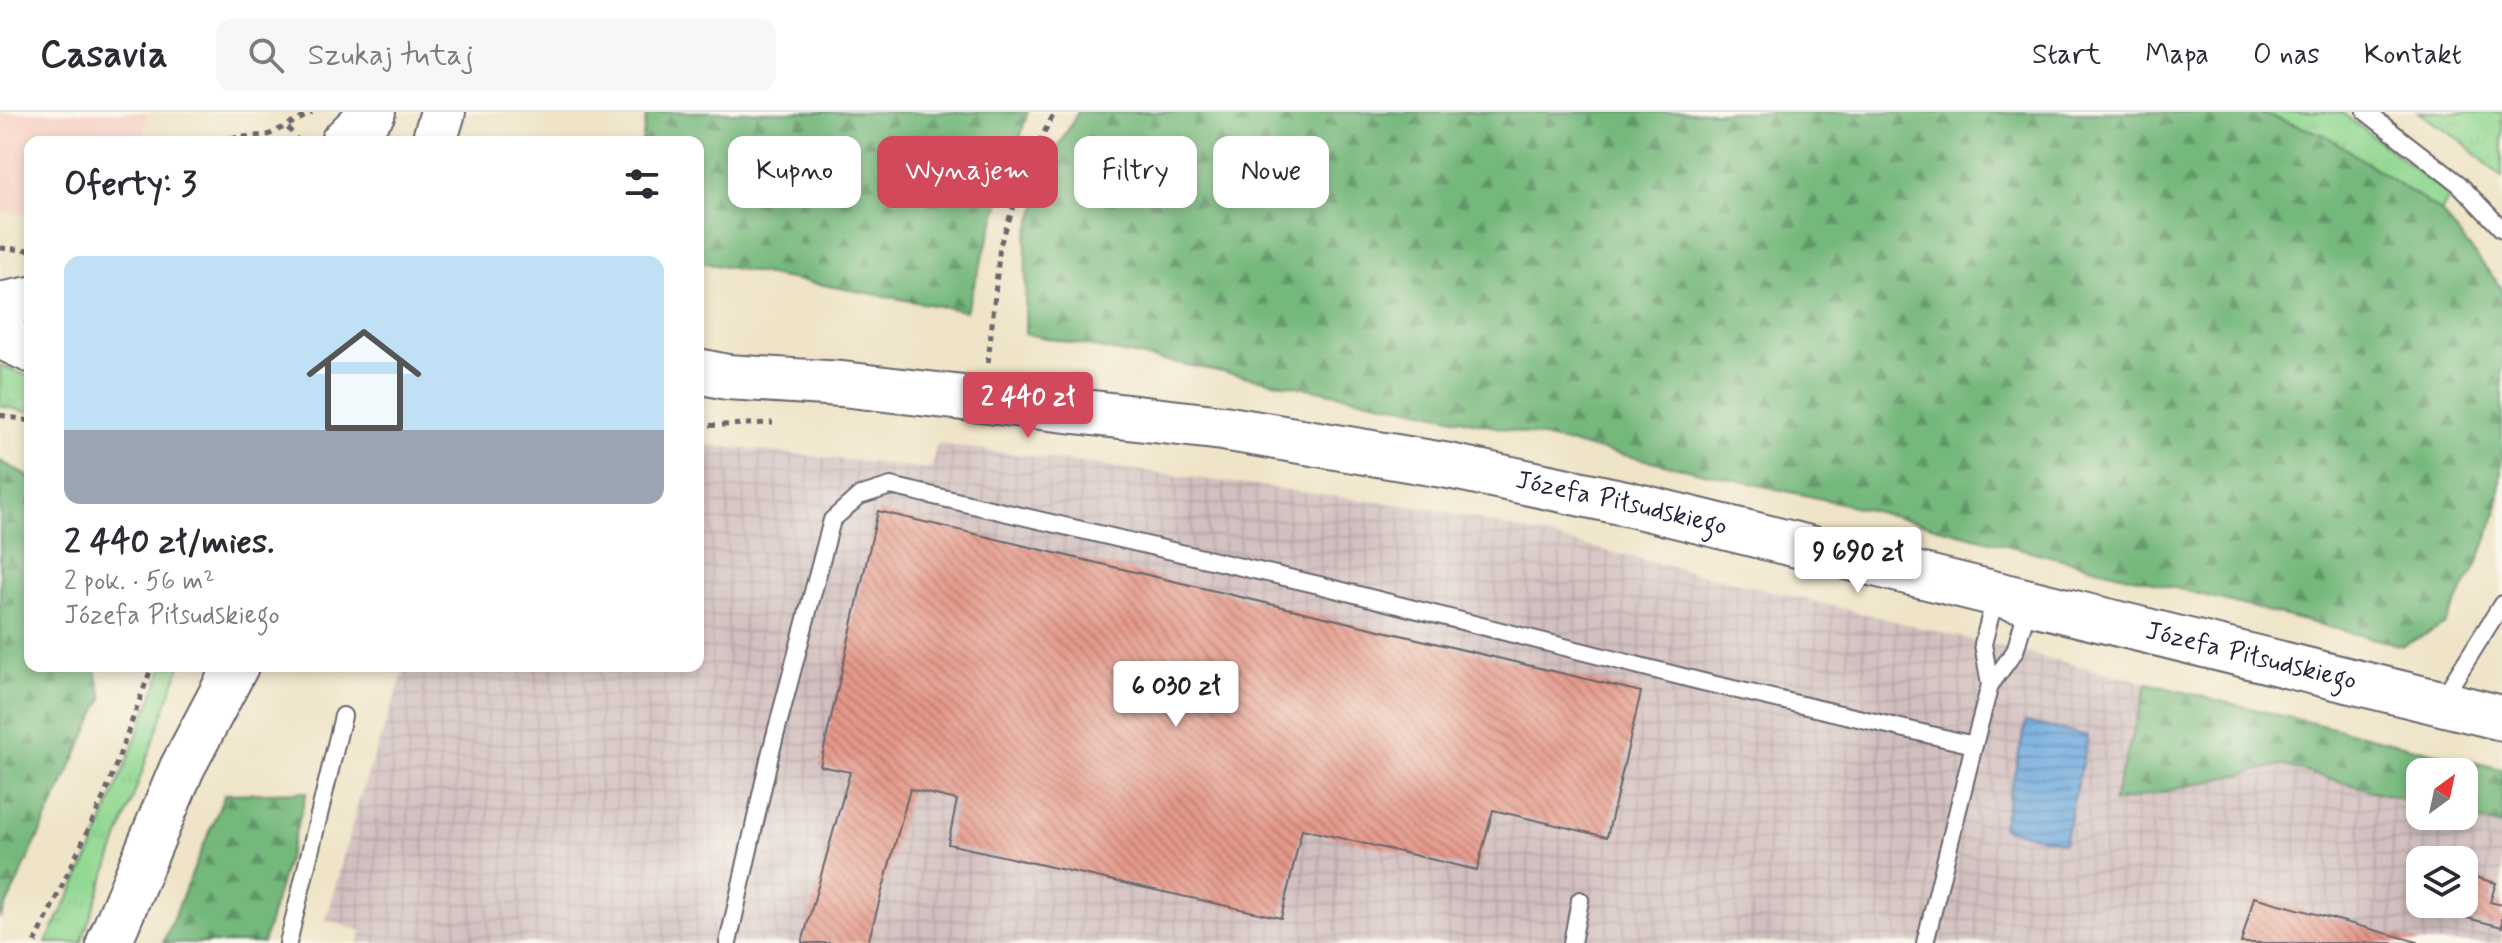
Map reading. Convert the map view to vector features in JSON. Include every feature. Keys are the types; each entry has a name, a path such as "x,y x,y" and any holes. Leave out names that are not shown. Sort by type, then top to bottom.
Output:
{"main road":[{"path":"349,136 373,112"},
{"path":"381,136 390,112"},
{"path":"436,136 443,112"},
{"path":"0,305 24,300"},
{"path":"0,314 24,314"},
{"path":"0,336 24,347"},
{"name":"Józefa Piłsudskiego","path":"708,377 842,384 1223,428 1474,471 1630,504 2502,718"},
{"path":"182,768 200,672"},
{"path":"109,943 182,768 233,672"}],"lane":[{"path":"2366,112 2459,184 2502,229"},
{"path":"728,943 770,755 832,520 859,496 891,486 1319,585 1703,682 1974,745"},
{"path":"1990,685 1983,644 2013,598"},
{"path":"1925,943 1990,685 2015,651 2013,598"},
{"path":"2440,703 2502,604"},
{"path":"288,943 343,716"},
{"path":"1572,943 1580,900"}],"path":[{"path":"252,136 288,128 314,112"},
{"path":"985,400 1000,245 1032,155 1055,112"},
{"path":"288,128 294,136"},
{"path":"0,248 24,250"},
{"path":"0,415 24,420"},
{"path":"35,943 106,792 150,672"}],"shaded area":[{"path":"0,112 147,112 144,136 24,136 24,213 0,211"},
{"path":"937,444 1438,510 2457,758 2406,758 2406,830 2478,830 2478,763 2502,769 2502,943 359,943 362,931 326,920 359,799 404,672 704,672 704,445 931,469"}],"green space":[{"path":"647,112 1028,112 1021,136 877,136 877,208 998,208 966,311 704,263 704,136 643,136"},
{"path":"1078,112 2257,112 2325,135 2441,212 2502,288 2502,459 2497,512 2476,567 2444,625 2403,646 1845,504 1410,408 1025,334 1026,238 1036,208 1058,208 1058,147"},
{"path":"2257,112 2341,112 2450,196 2441,212 2325,135"},
{"path":"2418,112 2502,112 2502,178 2464,143"},
{"path":"0,365 24,375 24,411 0,406"},
{"path":"0,461 24,474 24,672 96,672 103,698 0,919"},
{"path":"162,672 178,672 81,943 46,943 90,855"},
{"path":"2147,683 2457,758 2406,758 2406,800 2281,765 2113,803"},
{"path":"2478,763 2502,769 2502,826 2478,820"},
{"path":"307,792 263,943 163,943 225,794"}],"water":[{"path":"2026,722 2088,736 2064,843 2002,828"}],"building":[{"path":"878,511 1641,692 1607,837 1493,810 1477,870 1302,829 1281,918 948,844 957,800 910,789 868,943 802,943 850,772 820,766"},
{"path":"2478,878 2496,883 2490,902 2502,905 2502,927 2467,918 2478,918"},
{"path":"2254,897 2418,942 2418,943 2241,943"}]}
